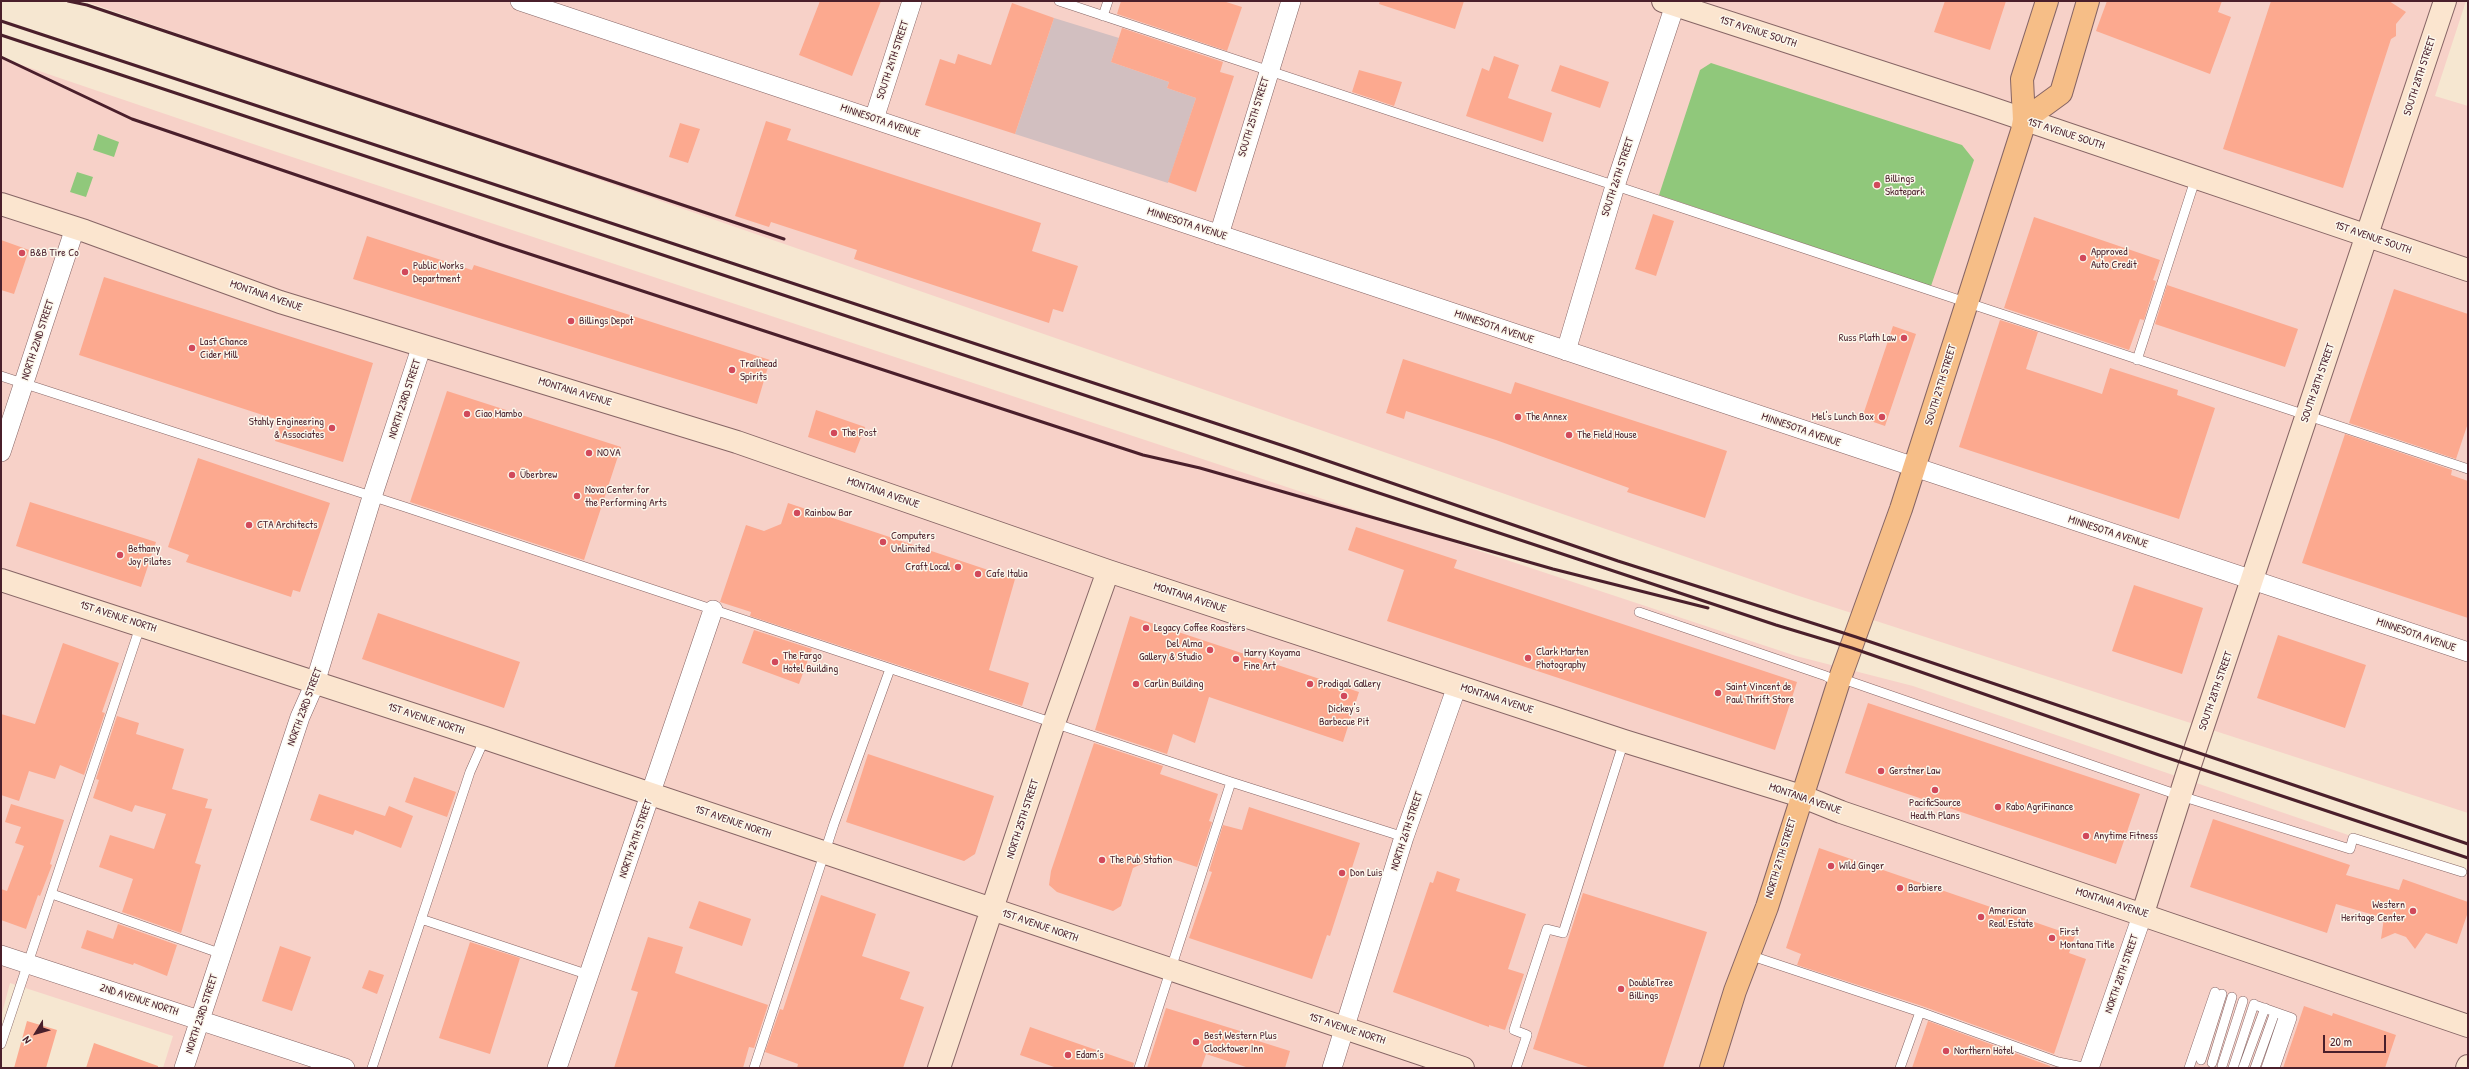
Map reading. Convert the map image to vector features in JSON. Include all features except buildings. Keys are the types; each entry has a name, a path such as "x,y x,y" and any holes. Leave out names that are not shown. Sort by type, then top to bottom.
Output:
{"main road":[{"name":"SOUTH 27TH STREET","path":"1852,648 1914,467 2024,120 2022,79 2047,1"},
{"path":"2024,120 2061,93 2088,1"},
{"name":"SOUTH 28TH STREET","path":"2190,765 2445,1"},
{"name":"1ST AVENUE SOUTH","path":"1669,3 2196,177 2468,270"},
{"name":"MONTANA AVENUE","path":"1,204 75,228 280,302 737,442 1108,571 1624,741 1801,796 1849,814 2468,1026"},
{"name":"NORTH 25TH STREET","path":"939,1068 993,910 1054,723 1108,571"},
{"name":"1ST AVENUE NORTH","path":"1,580 227,652 315,683 485,738 652,794 823,854 1463,1068"},
{"name":"NORTH 27TH STREET","path":"1711,1068 1735,991 1750,955 1839,680 1852,648"},
{"name":"NORTH 28TH STREET","path":"2143,914 2190,765"}],"street":[{"name":"SOUTH 24TH STREET","path":"874,119 912,1"},
{"name":"SOUTH 25TH STREET","path":"1219,234 1268,71 1291,1"},
{"name":"MINNESOTA AVENUE","path":"530,2 874,119 2468,652"},
{"name":"SOUTH 26TH STREET","path":"1566,351 1669,3"},
{"name":"NORTH 22ND STREET","path":"1,452 75,228"},
{"name":"NORTH 23RD STREET","path":"184,1068 300,717 315,683 372,496 422,345"},
{"name":"NORTH 24TH STREET","path":"557,1068 652,794 713,610"},
{"name":"NORTH 26TH STREET","path":"1332,1068 1404,837 1457,686"},
{"name":"NORTH 28TH STREET","path":"2088,1068 2143,914"},
{"name":"2ND AVENUE NORTH","path":"1,955 345,1068"}],"lane":[{"path":"1059,1 2468,469"},
{"path":"1103,16 1108,1"},
{"path":"2137,360 2196,177"},
{"path":"1,376 372,496 1231,782 1404,837"},
{"path":"1639,612 2181,796 2350,849 2353,838 2462,872"},
{"path":"1,1044 29,964 141,624"},
{"path":"754,1068 823,854 890,669"},
{"path":"372,1068 470,772 485,738"},
{"path":"1516,1068 1527,1035 1514,1030 1544,936 1547,929 1563,933 1624,741"},
{"path":"1138,1068 1172,970 1231,782"},
{"path":"52,894 222,954"},
{"path":"422,919 589,974"},
{"path":"1750,955 1920,1012 2058,1062 2088,1068"},
{"path":"2201,1060 2223,994"},
{"path":"2212,1063 2223,994"},
{"path":"2189,1068 2223,994"},
{"path":"2222,1066 2243,1001"},
{"path":"2233,1068 2254,1005 2292,1018 2275,1068"},
{"path":"2243,1068 2265,1008"},
{"path":"1900,1068 1920,1012"},
{"path":"2255,1068 2280,1013"},
{"path":"2266,1068 2280,1013"}],"shaded area":[{"path":"84,1 2466,1 2435,96 2468,106 2468,813 1796,595"},
{"path":"1054,18 1119,38 1111,62 1169,82 1167,88 1196,98 1168,183 1015,134"},
{"path":"1,58 265,148 1796,656 1913,686 2468,876 2468,1068 163,1068 173,1036 10,983 1,1017"}],"green space":[{"path":"1711,63 1962,145 1974,160 1931,286 1659,195 1700,70"},
{"path":"98,134 119,142 114,157 93,150"},
{"path":"77,172 93,177 86,197 70,192"}],"railway":[{"path":"68,1 87,5 784,239"},
{"path":"1,21 1293,449 1618,561 1856,637 2468,844"},
{"path":"1,35 1776,625 1852,648 2159,755 2468,858"},
{"path":"1,57 132,119 499,244 1143,455 1200,468 1553,569 1708,608"}],"place":[{"name":"Billings Skatepark","path":"1877,185"},
{"name":"B&B Tire Co","path":"22,253"},
{"name":"Approved Auto Credit","path":"2083,258"},
{"name":"Public Works Department","path":"405,272"},
{"name":"Billings Depot","path":"571,321"},
{"name":"Russ Plath Law","path":"1904,338"},
{"name":"Last Chance Cider Mill","path":"192,348"},
{"name":"Trailhead Spirits","path":"732,370"},
{"name":"Ciao Mambo","path":"467,414"},
{"name":"The Annex","path":"1518,417"},
{"name":"Mel's Lunch Box","path":"1882,417"},
{"name":"Stahly Engineering & Associates","path":"332,428"},
{"name":"The Post","path":"834,433"},
{"name":"The Field House","path":"1569,435"},
{"name":"NOVA","path":"589,453"},
{"name":"Überbrew","path":"512,475"},
{"name":"Nova Center for the Performing Arts","path":"577,496"},
{"name":"Rainbow Bar","path":"797,513"},
{"name":"CTA Architects","path":"249,525"},
{"name":"Computers Unlimited","path":"883,542"},
{"name":"Bethany Joy Pilates","path":"120,555"},
{"name":"Craft Local","path":"958,567"},
{"name":"Cafe Italia","path":"978,574"},
{"name":"Legacy Coffee Roasters","path":"1146,628"},
{"name":"Del Alma Gallery & Studio","path":"1210,650"},
{"name":"Clark Marten Photography","path":"1528,658"},
{"name":"Harry Koyama Fine Art","path":"1236,659"},
{"name":"The Fargo Hotel Building","path":"775,662"},
{"name":"Carlin Building","path":"1136,684"},
{"name":"Prodigal Gallery","path":"1310,684"},
{"name":"Saint Vincent de Paul Thrift Store","path":"1718,693"},
{"name":"Dickey's Barbecue Pit","path":"1344,696"},
{"name":"Gerstner Law","path":"1881,771"},
{"name":"PacificSource Health Plans","path":"1935,790"},
{"name":"Rabo AgriFinance","path":"1998,807"},
{"name":"Anytime Fitness","path":"2086,836"},
{"name":"The Pub Station","path":"1102,860"},
{"name":"Wild Ginger","path":"1831,866"},
{"name":"Don Luis","path":"1342,873"},
{"name":"Barbiere","path":"1900,888"},
{"name":"Western Heritage Center","path":"2413,911"},
{"name":"American Real Estate","path":"1981,917"},
{"name":"First Montana Title","path":"2052,938"},
{"name":"DoubleTree Billings","path":"1621,989"},
{"name":"Best Western Plus Clocktower Inn","path":"1196,1042"},
{"name":"Northern Hotel","path":"1946,1051"},
{"name":"Edam’s","path":"1068,1055"}]}
